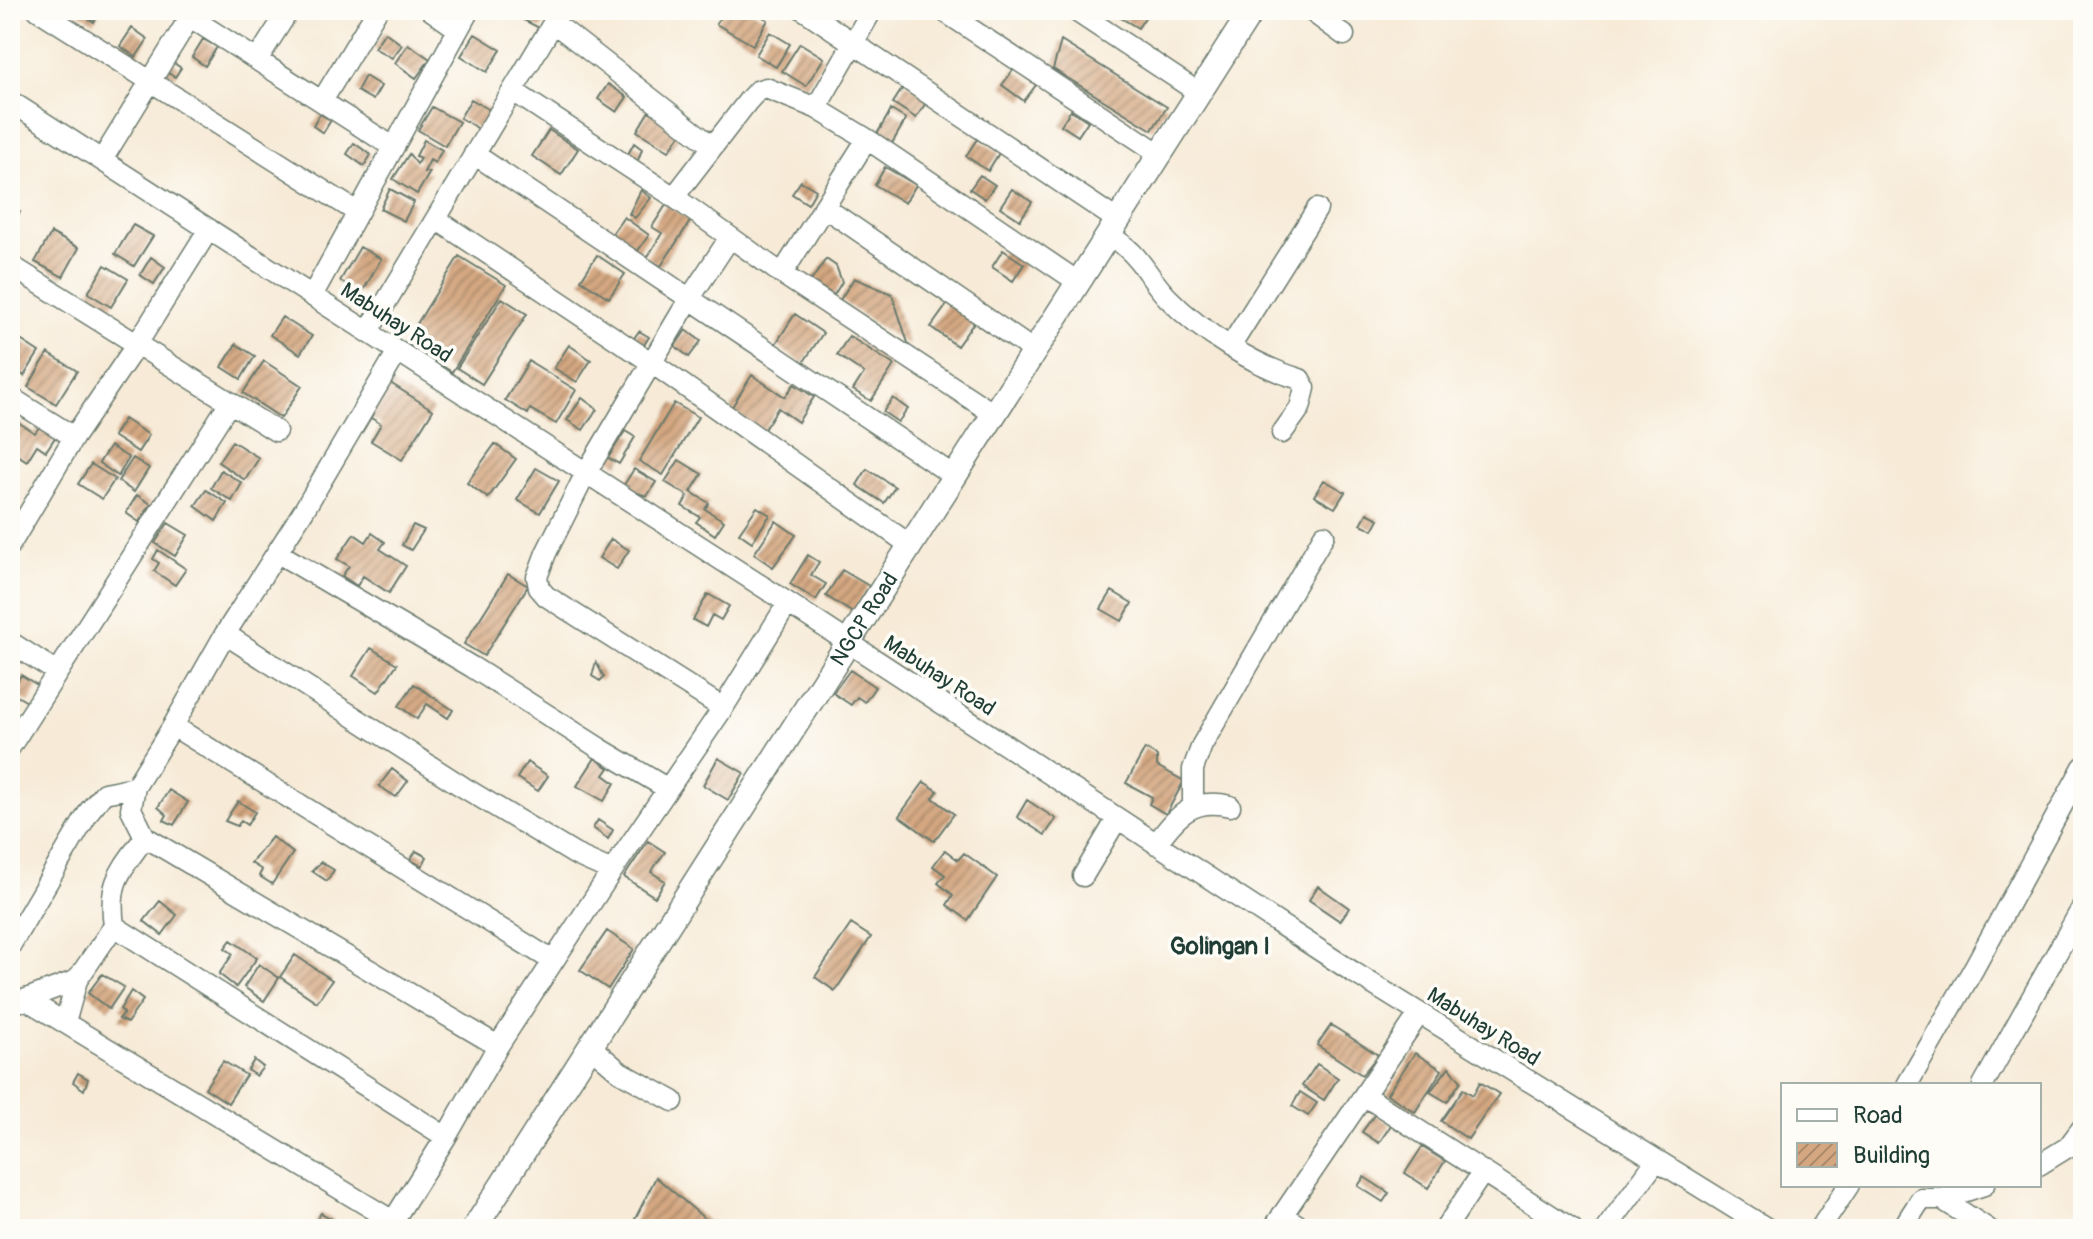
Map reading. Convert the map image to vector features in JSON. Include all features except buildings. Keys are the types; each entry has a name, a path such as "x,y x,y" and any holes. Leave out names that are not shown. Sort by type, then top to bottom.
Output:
{"main road":[{"name":"NGCP Road","path":"474,1229 1252,10"}],"street":[{"path":"38,10 357,212"},
{"path":"257,60 289,10"},
{"path":"322,101 377,10"},
{"path":"431,10 458,29"},
{"path":"312,296 469,10"},
{"path":"804,10 1113,228 1166,296 1196,324 1230,347 1300,379 1305,388 1300,408 1282,433"},
{"path":"816,108 872,10"},
{"path":"942,10 1160,154"},
{"path":"1074,10 1199,93"},
{"path":"1310,10 1344,35"},
{"path":"102,160 150,81 185,13 393,147"},
{"path":"368,332 558,16 712,146"},
{"path":"674,197 757,91 766,88 816,108 867,139 1078,282"},
{"path":"513,91 674,197 729,239 994,414"},
{"name":"Mabuhay Road","path":"12,107 102,160 1419,1014 1768,1229"},
{"path":"782,274 867,139"},
{"path":"474,154 954,476"},
{"path":"824,207 1034,351"},
{"path":"1230,347 1317,209"},
{"path":"436,219 652,363 910,545"},
{"path":"10,545 16,521 137,344 209,229"},
{"path":"723,708 546,596 539,588 537,577 586,473 690,298 729,239"},
{"path":"10,265 276,431"},
{"path":"398,351 135,787 131,809 145,837 498,1046"},
{"path":"10,397 74,437"},
{"path":"10,747 230,402"},
{"path":"1193,807 1193,769 1202,745 1324,535"},
{"path":"278,553 472,667 668,789"},
{"path":"18,1002 65,1023 390,1225 446,1137 498,1046 723,708 788,603"},
{"path":"225,634 463,787 576,855 612,871"},
{"path":"10,642 57,672"},
{"path":"173,726 553,961"},
{"path":"1908,1083 2083,767"},
{"path":"10,946 90,810 104,793 135,787"},
{"path":"1156,844 1172,822 1193,807 1212,802 1230,806"},
{"path":"1083,876 1117,819"},
{"path":"65,1023 77,980 114,926 111,903 113,886 145,837"},
{"path":"1984,1083 2077,928 2083,906"},
{"path":"114,926 446,1137"},
{"path":"18,1002 77,980"},
{"path":"1304,1229 1278,1222 1419,1014"},
{"path":"591,1047 620,1072 673,1101"},
{"path":"1365,1096 1572,1229"},
{"path":"2041,1164 2068,1147 2083,1127"},
{"path":"1606,1229 1656,1161"},
{"path":"1445,1229 1483,1172"},
{"path":"1820,1229 1848,1187"},
{"path":"1902,1229 1931,1194 1972,1187"},
{"path":"1931,1194 1988,1229"},
{"path":"10,1224 17,1229"}],"district":[{"name":"Golingan I","path":"1220,946"}]}
